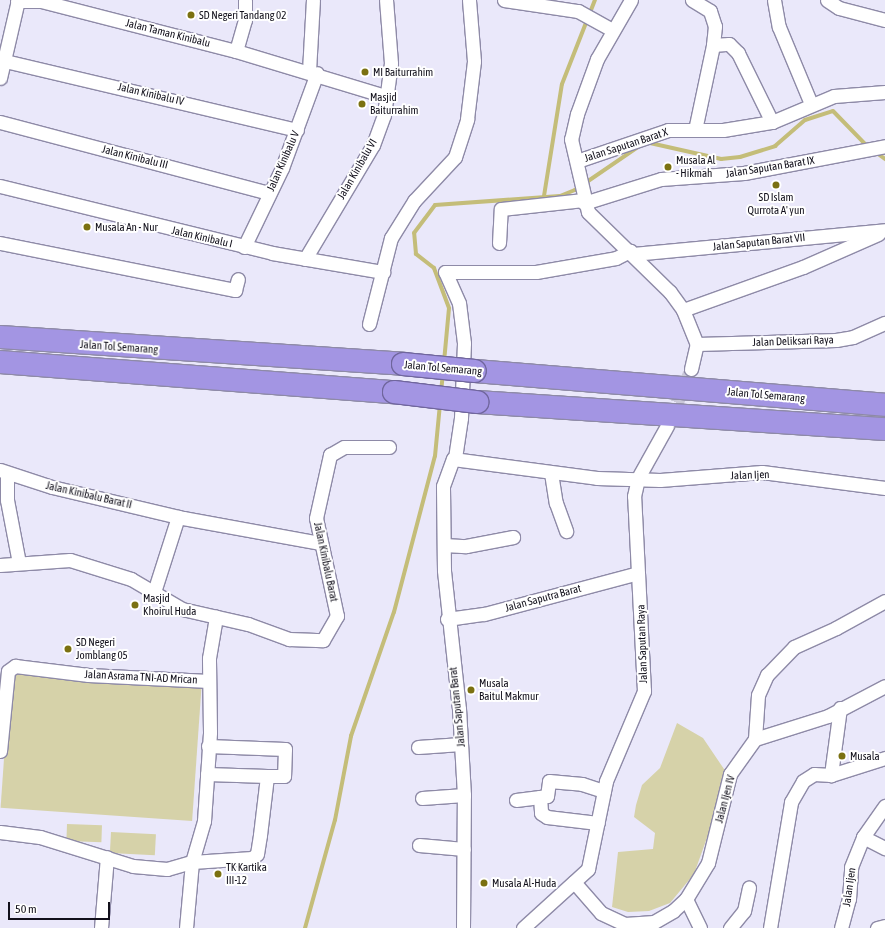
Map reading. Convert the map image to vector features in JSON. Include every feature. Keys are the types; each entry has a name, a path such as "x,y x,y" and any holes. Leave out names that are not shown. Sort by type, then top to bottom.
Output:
{"highway":[{"name":"Jalan Tol Semarang","path":"0,337 403,364 885,405"},
{"path":"0,362 394,392 477,402 885,430"}],"street":[{"name":"Jalan Taman Kinibalu","path":"18,1 42,0 69,4 313,72 388,97"},
{"path":"236,51 245,20 246,0"},
{"name":"Jalan Kinibalu V","path":"244,247 297,130 313,72 313,0"},
{"name":"Jalan Kinibalu VI","path":"305,259 373,145 388,97 391,63 386,0"},
{"path":"369,324 391,238 414,201 455,157 460,142 467,119 474,61 469,0"},
{"path":"504,0 544,2 578,11 596,19 612,30"},
{"path":"631,0 612,30 577,114 572,139 583,200 601,228 632,253 683,310 697,344 691,369"},
{"path":"692,0 710,11 715,26 714,45 695,130"},
{"path":"774,0 779,27 811,104"},
{"path":"827,0 839,8 885,20"},
{"path":"0,78 18,1"},
{"path":"714,45 729,44 738,53 772,122"},
{"name":"Jalan Kinibalu IV","path":"5,60 297,130"},
{"name":"Jalan Saputan Barat X","path":"577,162 668,130 723,130 772,122 811,104 834,96 885,92"},
{"name":"Jalan Kinibalu III","path":"0,122 269,193"},
{"name":"Jalan Saputan Barat IX","path":"499,243 500,209 583,200 661,179 744,173 881,147"},
{"name":"Jalan Kinibalu I","path":"0,186 244,247 383,272"},
{"name":"Jalan Saputan Barat VII","path":"455,458 461,418 464,343 459,303 445,272 536,272 616,258 632,253 885,230"},
{"name":"Jalan Saputan Barat VII","path":"683,310 803,267 885,230"},
{"path":"0,243 235,290 238,279"},
{"name":"Jalan Deliksari Raya","path":"697,344 836,340 853,338 885,322"},
{"name":"Jalan Saputan Raya","path":"523,928 588,869 604,791 644,691 634,496 638,478 667,426"},
{"name":"Jalan Kinibalu Barat","path":"0,565 70,560 132,579 182,609 248,624 289,639 323,640 336,616 316,518 330,455 344,447 389,448"},
{"name":"Jalan Ijen","path":"455,458 551,473 660,480 762,472 885,488"},
{"name":"Jalan Saputan Barat","path":"455,458 451,461 443,486 444,545 448,619 461,744 464,795 463,928"},
{"path":"4,472 7,500 20,563"},
{"name":"Jalan Kinibalu Barat II","path":"4,472 178,517 321,543"},
{"path":"551,473 556,503 566,531"},
{"path":"154,592 178,517"},
{"path":"444,545 466,546 513,537"},
{"name":"Jalan Saputra Barat","path":"448,619 484,614 638,573"},
{"path":"885,601 836,628 794,646 779,659 767,675 758,695 755,739 800,726 885,686"},
{"path":"209,681 216,617"},
{"name":"Jalan Asrama TNI-AD Mrican","path":"0,750 4,697 8,671 23,665 88,675 209,681 208,746 204,821 192,862 186,928"},
{"path":"831,775 840,708"},
{"name":"Jalan Ijen IV","path":"686,899 708,863 730,774 755,739"},
{"path":"418,746 461,744"},
{"path":"207,774 284,776 285,749 208,746"},
{"path":"770,928 791,802 803,781 814,774 831,775 885,758"},
{"path":"0,832 40,837 133,866 167,869 192,862 256,857 266,776"},
{"path":"516,800 547,796 549,781 582,784 604,791"},
{"path":"422,798 464,795"},
{"path":"540,797 541,813 547,817 598,823"},
{"name":"Jalan Ijen","path":"841,928 849,899 851,867 863,837 885,806"},
{"path":"863,837 885,848"},
{"path":"419,845 464,849"},
{"path":"101,928 107,857"},
{"path":"574,882 601,913 625,924 658,924 686,899 700,928"},
{"path":"730,928 744,911 749,888"},
{"path":"877,928 885,926"}],"shaded area":[{"path":"10,673 202,686 192,821 1,808"},
{"path":"677,723 703,738 726,772 717,810 694,874 670,903 649,911 628,912 612,907 618,852 653,849 655,833 634,817 636,805 642,785 660,768"},
{"path":"67,824 102,825 101,842 66,841"},
{"path":"111,832 156,834 155,855 110,853"}],"waterway":[{"path":"544,196 562,84 595,0"},
{"path":"650,143 721,159 740,157 775,146 805,120 833,111 867,146"},
{"path":"444,362 449,308 434,268 416,254 414,233 435,205 560,196 575,190 641,145"},
{"path":"874,151 885,159"},
{"path":"441,392 443,374"},
{"path":"305,928 335,820 351,736 394,612 435,456 440,404"}],"tunnel":[{"path":"670,420 691,369"}],"place":[{"name":"SD Negeri Tandang 02","path":"191,15"},
{"name":"MI Baiturrahim","path":"365,72"},
{"name":"Masjid Baiturrahim","path":"362,104"},
{"name":"Musala Al - Hikmah","path":"668,167"},
{"name":"SD Islam Qurrota A' yun","path":"776,185"},
{"name":"Musala An - Nur","path":"87,227"},
{"name":"Masjid Khoirul Huda","path":"135,605"},
{"name":"SD Negeri Jomblang 05","path":"68,649"},
{"name":"Musala Baitul Makmur","path":"471,690"},
{"name":"Musala","path":"842,756"},
{"name":"TK Kartika III-12","path":"218,874"},
{"name":"Musala Al-Huda","path":"484,883"}]}
